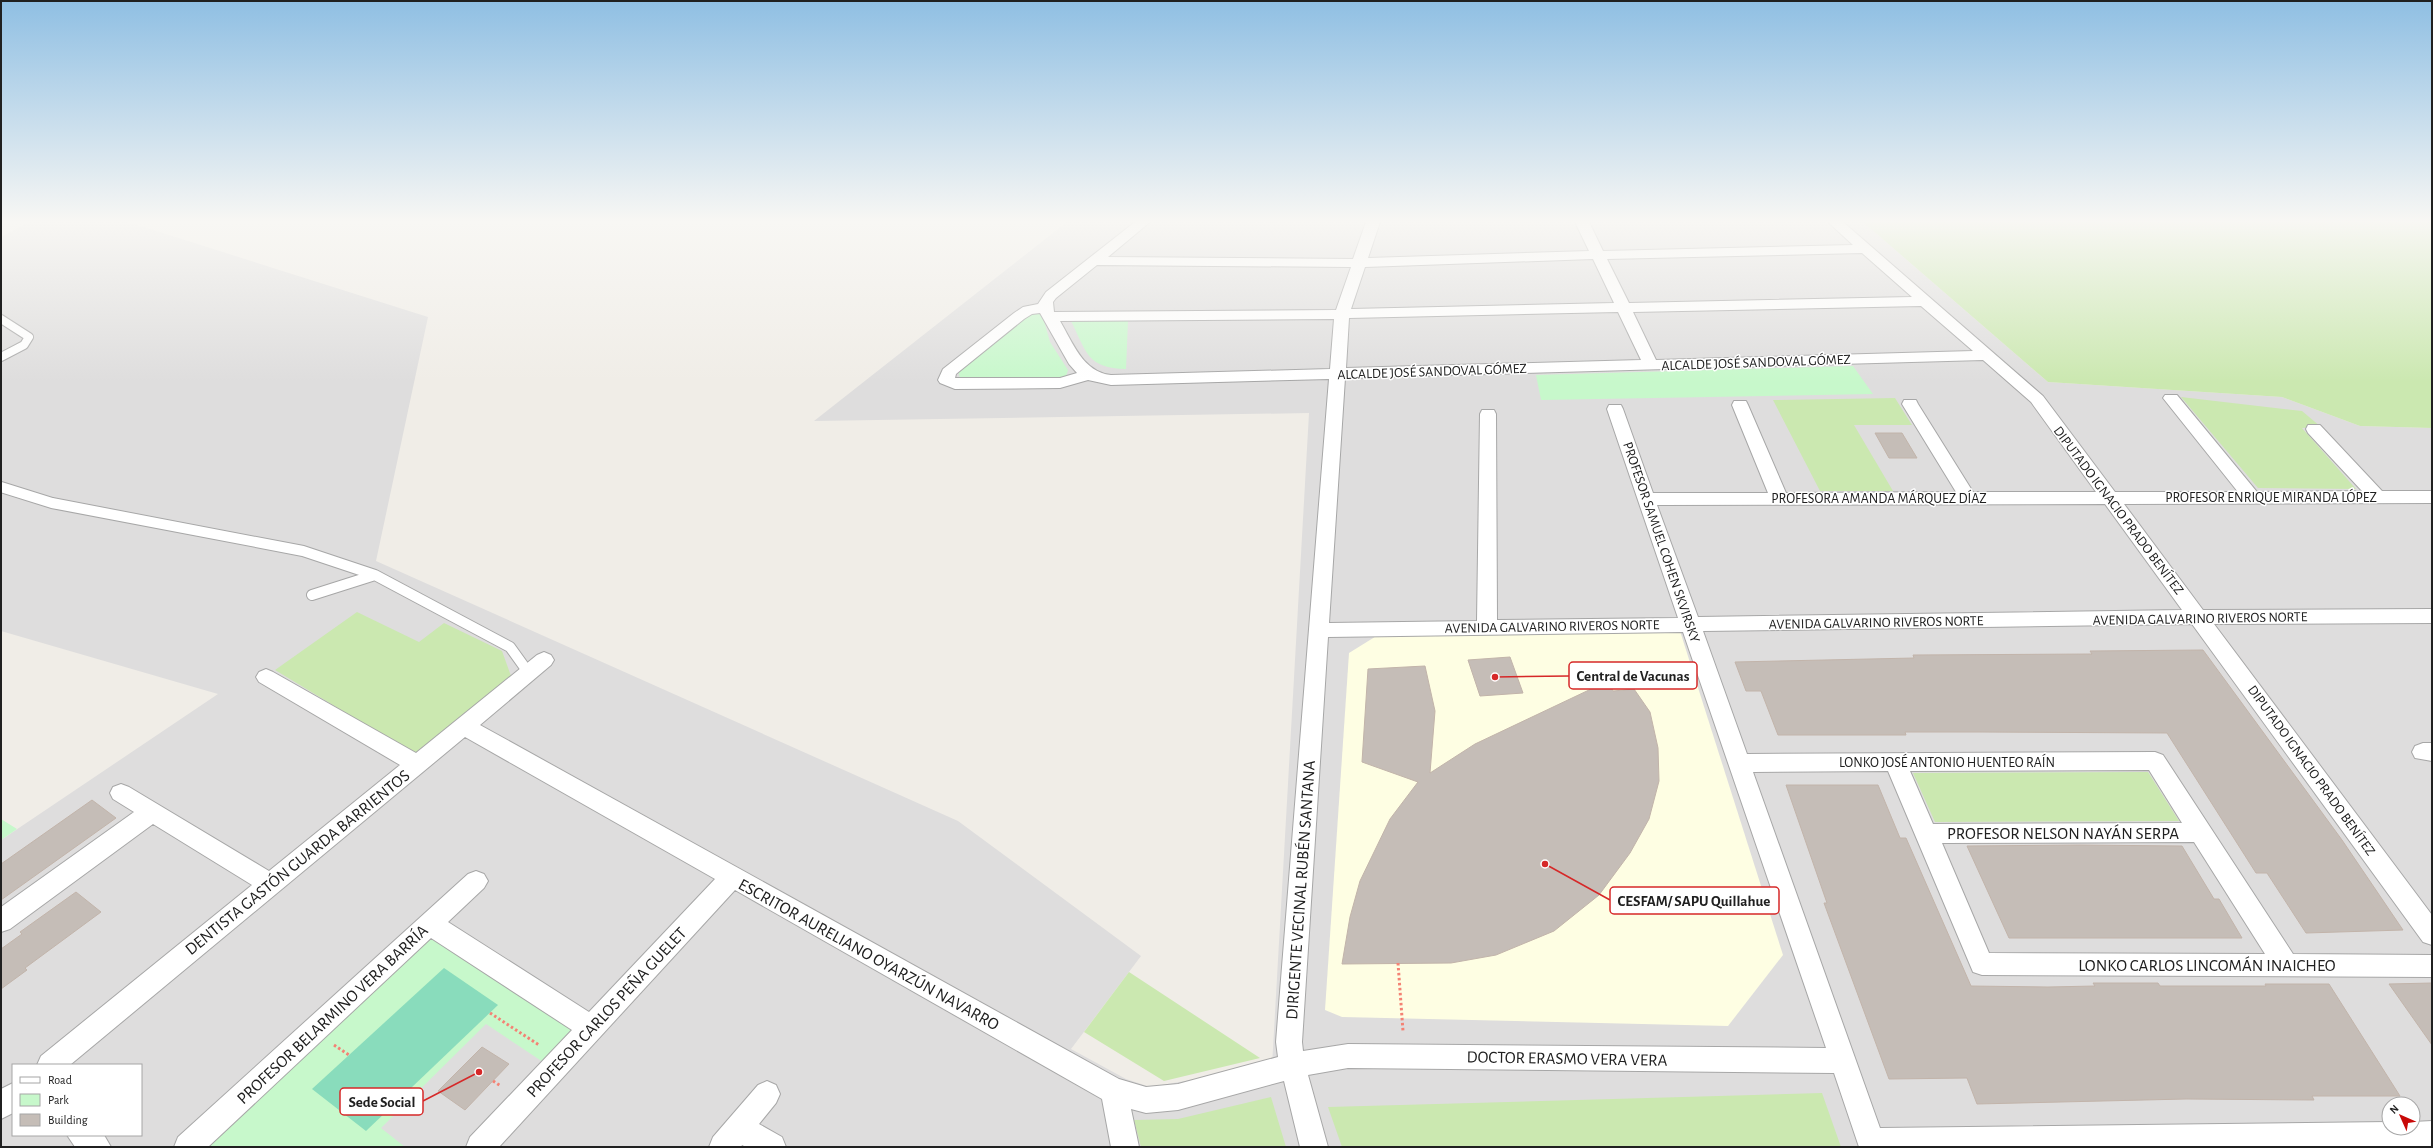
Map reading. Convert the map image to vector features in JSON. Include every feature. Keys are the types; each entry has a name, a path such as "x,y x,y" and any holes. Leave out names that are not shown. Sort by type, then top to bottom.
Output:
{"street":[{"path":"1075,276 1051,295 1046,301 1047,312 1077,364 1088,374 1072,381 1060,383 955,384 946,380 949,372 1019,316 1035,308 1047,312 1342,314 1623,307 1927,302"},
{"name":"DIRIGENTE VECINAL RUBÉN SANTANA","path":"1314,1147 1293,1068 1289,1042 1336,374 1342,314 1355,276"},
{"path":"1608,276 1651,365"},
{"name":"DIPUTADO IGNACIO PRADO BENÍTEZ","path":"1897,276 2037,399 2430,928"},
{"name":"ALCALDE JOSÉ SANDOVAL GÓMEZ","path":"1088,374 1111,380 1988,355"},
{"path":"2171,398 2253,498"},
{"path":"1910,404 1968,498"},
{"path":"1740,405 1780,499"},
{"name":"PROFESOR SAMUEL COHEN SKVIRSKY","path":"1615,409 1740,763 1842,1062 1872,1145"},
{"path":"1487,627 1488,414"},
{"path":"2314,429 2377,497"},
{"name":"PROFESOR ENRIQUE MIRANDA LÓPEZ","path":"2110,498 2432,497"},
{"name":"PROFESORA AMANDA MÁRQUEZ DÍAZ","path":"1647,499 2110,498"},
{"name":"AVENIDA GALVARINO RIVEROS NORTE","path":"1319,630 2199,617 2432,616"},
{"name":"DENTISTA GASTÓN GUARDA BARRIENTOS","path":"51,1064 536,666"},
{"path":"266,677 417,764"},
{"name":"ESCRITOR AURELIANO OYARZÚN NAVARRO","path":"464,726 731,878 1114,1091 1146,1100 1178,1097 1293,1068"},
{"name":"LONKO JOSÉ ANTONIO HUENTEO RAÍN","path":"1740,763 2155,761 2201,832"},
{"path":"1895,762 1926,834"},
{"path":"121,793 270,884"},
{"path":"1,921 152,812"},
{"path":"2201,832 2286,965"},
{"name":"PROFESOR NELSON NAYÁN SERPA","path":"1926,834 2201,832"},
{"name":"LONKO CARLOS LINCOMÁN INAICHEO","path":"1926,834 1982,964 2432,966"},
{"name":"PROFESOR CARLOS PEÑA GUELET","path":"480,1147 731,878"},
{"name":"PROFESOR BELARMINO VERA BARRÍA","path":"188,1147 476,881"},
{"path":"430,924 591,1028"},
{"name":"DOCTOR ERASMO VERA VERA","path":"1293,1068 1320,1059 1348,1056 1842,1062"},
{"path":"1114,1091 1125,1147"},
{"path":"767,1094 731,1137 772,1147"},
{"path":"1,1106 12,1097"},
{"path":"1872,1145 2432,1135"},
{"path":"82,1136 97,1147"}],"lane":[{"path":"1,320 29,337 24,344 1,357"},
{"path":"1,487 52,503 303,551 375,575 510,647 536,666"},
{"path":"312,595 375,575"}],"path":[{"path":"1398,964 1406,1056"},
{"path":"490,1013 561,1060"}],"shaded area":[{"path":"1,276 297,276 428,317 376,561 958,821 1141,956 1071,1049 1126,1079 1150,1087 1272,1066 1309,413 814,421 999,276 1925,276 2048,382 2282,397 2360,426 2432,428 2432,1147 1,1147 1,840 218,694 1,631"},
{"path":"1680,631 1783,955 1728,1026 1342,1017 1325,1010 1349,653 1378,635"}],"green space":[{"path":"1925,276 2432,276 2432,428 2360,426 2282,397 2048,382"},
{"path":"1041,310 1050,342 1068,370 1066,376 1057,379 960,378 958,371 1030,313"},
{"path":"1071,321 1128,321 1126,369 1103,366 1090,357"},
{"path":"1853,366 1873,394 1541,400 1536,375"},
{"path":"2181,397 2302,411 2321,427 2302,428 2356,489 2258,488"},
{"path":"1895,398 1912,425 1854,425 1893,491 1820,491 1773,400"},
{"path":"357,612 419,642 444,623 502,651 511,676 417,756 275,670"},
{"path":"2148,772 2179,821 1935,822 1913,773"},
{"path":"1,819 17,829 1,840"},
{"path":"428,935 576,1032 546,1064 486,1024 381,1128 405,1147 200,1147"},
{"path":"444,968 498,1005 366,1131 312,1089"},
{"path":"1129,972 1260,1058 1164,1081 1084,1032"},
{"path":"1822,1093 1841,1147 1342,1147 1328,1107"},
{"path":"1271,1097 1286,1147 1141,1147 1134,1120 1178,1119"}],"building":[{"path":"1875,433 1902,433 1917,458 1889,458"},
{"path":"2203,650 2342,840 2403,930 2306,933 2267,873 2256,873 2167,733 1905,732 1906,735 1778,735 1761,691 1746,691 1735,662 1914,658 1913,655 2092,654 2090,651"},
{"path":"1510,657 1523,693 1480,696 1468,660"},
{"path":"1425,666 1435,711 1430,773 1475,744 1608,681 1613,691 1634,689 1650,712 1658,748 1659,781 1649,819 1630,853 1599,895 1554,931 1496,955 1451,963 1342,964 1350,917 1360,881 1390,819 1418,782 1362,762 1368,669"},
{"path":"1786,785 1878,785 1900,838 1906,838 1971,986 2095,986 2093,983 2158,983 2160,986 2266,986 2265,984 2329,984 2400,1096 2312,1096 2314,1100 2186,1099 1977,1104 1967,1078 1889,1079 1824,903 1827,903"},
{"path":"92,800 116,818 1,900 1,864"},
{"path":"1967,846 2182,846 2214,899 2219,899 2242,938 2009,938"},
{"path":"76,892 101,912 25,968 27,970 1,989 1,949 22,934 20,932"},
{"path":"2432,983 2432,1045 2389,984"},
{"path":"482,1047 509,1064 465,1110 438,1091"}],"place":[{"name":"Central de Vacunas","path":"1495,677"},
{"name":"CESFAM/ SAPU Quillahue","path":"1545,864"},
{"name":"Sede Social","path":"479,1072"}]}
